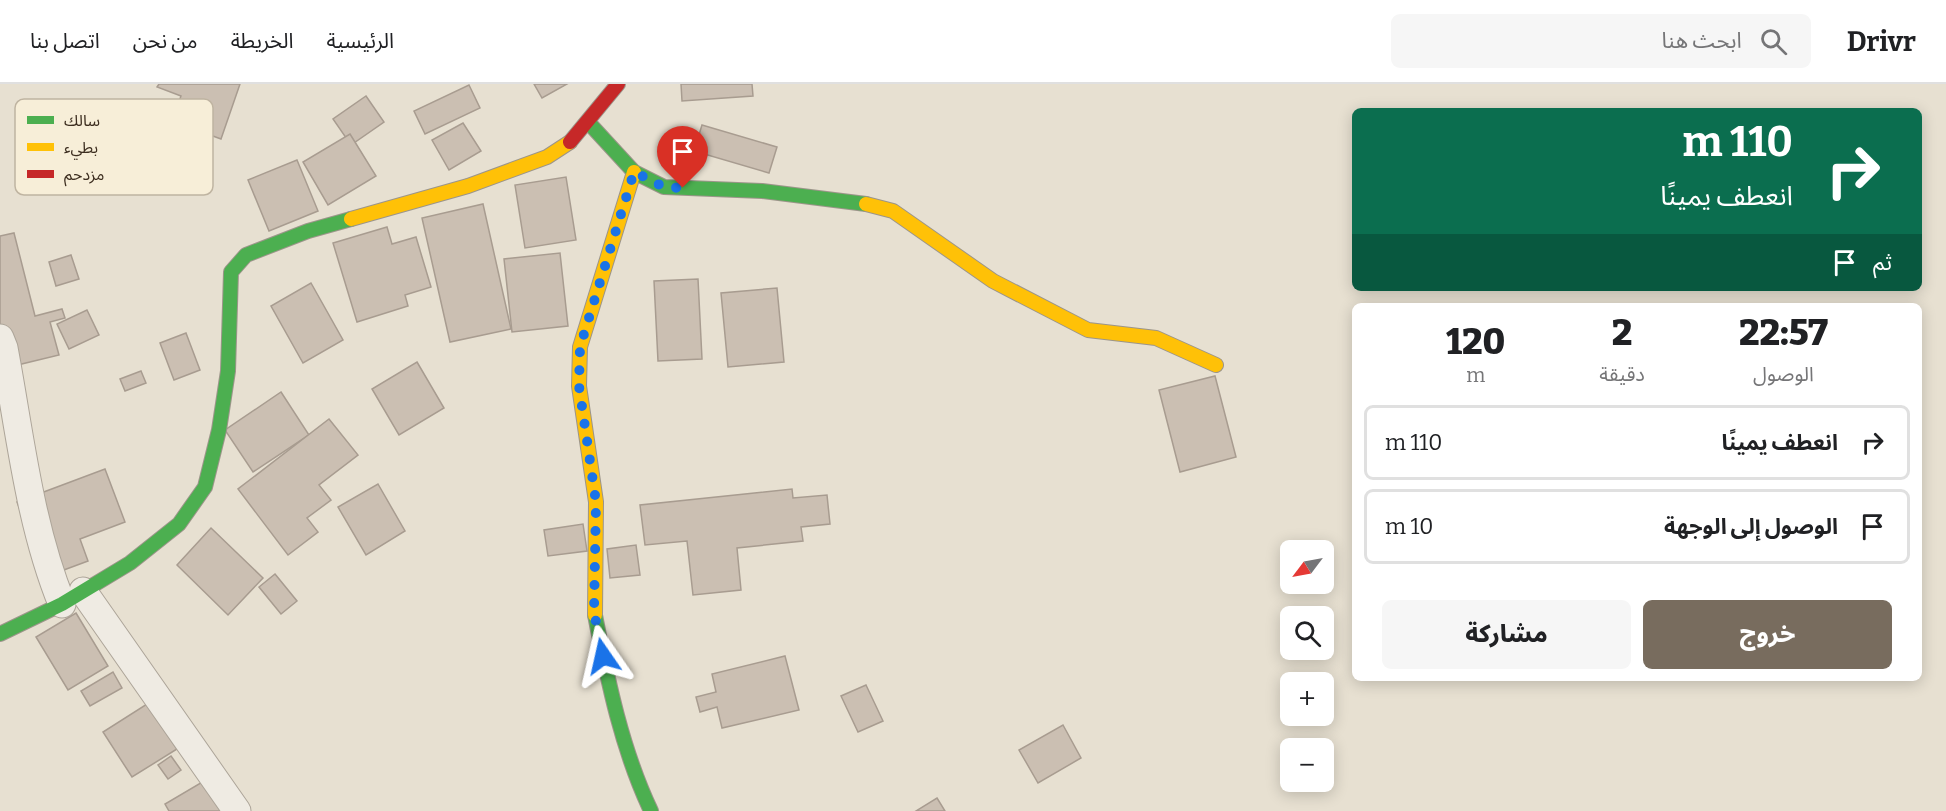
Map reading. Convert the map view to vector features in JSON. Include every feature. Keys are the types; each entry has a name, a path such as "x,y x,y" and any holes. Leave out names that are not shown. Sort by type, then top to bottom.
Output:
{"street":[{"path":"0,634 73,597 130,563 179,524 205,487 219,430 228,371 231,272 246,255 308,231 468,186 548,157 574,139 618,84"},
{"path":"588,122 634,172 664,187 762,191 859,202 893,211 993,281 1071,322 1088,330 1156,338 1216,365"},
{"path":"634,172 580,347 579,386 596,502 594,612 625,744 651,811"},
{"path":"0,338 4,348 37,527 50,574 73,597 237,811"}],"building":[{"path":"159,84 240,84 221,139 213,136 213,99 180,99 181,96 157,87"},
{"path":"534,84 567,84 542,98"},
{"path":"681,84 752,84 753,96 682,101"},
{"path":"469,85 480,108 425,134 414,111"},
{"path":"366,96 384,122 351,145 333,119"},
{"path":"463,123 481,151 449,170 432,140"},
{"path":"702,125 777,147 769,173 694,151"},
{"path":"350,134 376,176 328,205 303,162"},
{"path":"297,160 318,211 269,231 248,180"},
{"path":"566,177 576,240 525,248 515,185"},
{"path":"483,204 511,329 450,342 422,218"},
{"path":"387,227 392,244 416,237 431,287 405,295 408,306 357,322 333,243"},
{"path":"14,233 35,316 62,309 65,318 50,322 59,355 5,368 0,347 0,236"},
{"path":"560,253 568,326 512,332 504,259"},
{"path":"71,255 79,279 56,286 49,262"},
{"path":"698,279 702,359 658,361 654,281"},
{"path":"311,283 343,340 303,363 271,306"},
{"path":"777,288 784,362 728,367 721,293"},
{"path":"87,310 99,335 69,349 57,324"},
{"path":"186,333 200,370 174,380 160,343"},
{"path":"417,362 444,408 399,435 372,389"},
{"path":"141,371 146,383 125,391 120,379"},
{"path":"1215,376 1236,457 1180,472 1159,390"},
{"path":"281,392 309,435 253,472 225,430"},
{"path":"329,419 358,455 319,485 331,500 307,518 318,532 288,555 238,489"},
{"path":"105,469 125,522 80,539 88,561 45,577 17,502"},
{"path":"378,484 405,531 366,555 338,507"},
{"path":"792,489 793,498 827,495 830,524 801,527 803,541 737,548 741,590 693,595 687,541 645,545 640,505"},
{"path":"583,524 587,551 548,556 544,530"},
{"path":"211,528 263,578 228,615 177,565"},
{"path":"636,545 640,575 610,578 607,549"},
{"path":"275,574 297,601 281,614 259,587"},
{"path":"76,613 108,666 68,690 36,637"},
{"path":"785,656 799,710 722,728 717,707 700,712 696,697 716,692 712,674"},
{"path":"113,672 122,688 90,706 81,691"},
{"path":"866,685 883,721 858,732 841,696"},
{"path":"147,704 177,749 132,777 103,732"},
{"path":"1063,725 1081,758 1038,783 1019,750"},
{"path":"171,756 181,770 168,779 158,765"},
{"path":"204,781 223,811 169,811 165,804"},
{"path":"937,798 945,811 916,811"}],"traffic: fast":[{"path":"588,122 634,172 664,187 762,191 866,204"},
{"path":"0,634 62,604 130,563 179,524 205,487 219,430 228,371 231,272 246,255 308,231 351,219"},
{"path":"595,615 624,740 651,811"}],"traffic: slow":[{"path":"351,219 468,186 547,157 570,142"},
{"path":"595,615 596,502 579,386 580,347 634,172"},
{"path":"866,204 893,211 993,281 1088,330 1156,338 1216,365"}],"traffic: jam":[{"path":"570,142 618,84"}],"route":[{"path":"603,656 594,612 596,502 579,386 580,347 634,172 664,187 683,188"}]}
